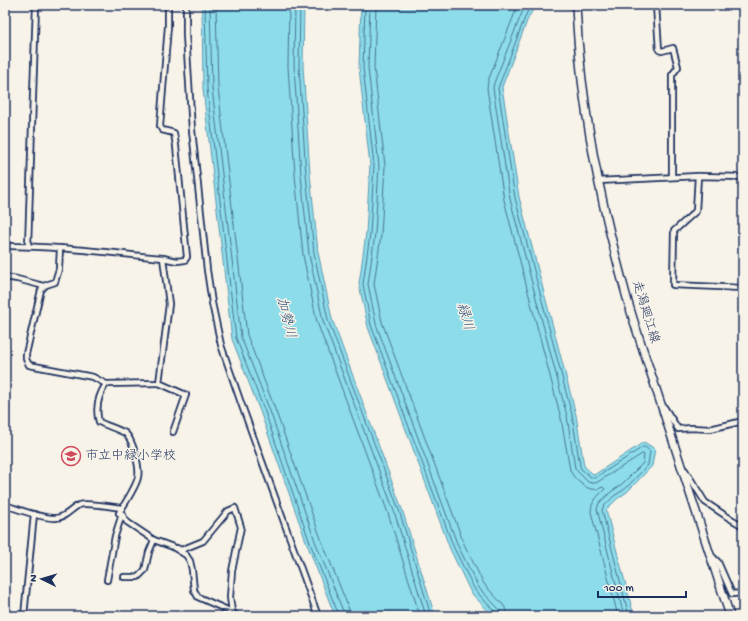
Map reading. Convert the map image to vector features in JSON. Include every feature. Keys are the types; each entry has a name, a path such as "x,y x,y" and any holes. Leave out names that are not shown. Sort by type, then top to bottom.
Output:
{"main road":[{"name":"走潟廻江線","path":"576,5 583,90 598,181 611,235 628,302 730,616"}],"street":[{"path":"28,246 36,5"},
{"path":"5,246 60,248 163,258 177,261 185,260 187,257 174,133 162,130 160,126 168,26 168,5"},
{"path":"186,5 186,35 192,130 207,270 221,345 318,616"},
{"path":"656,5 659,50 662,51 673,48 678,68 672,75 672,177"},
{"path":"598,181 698,176 743,177"},
{"path":"698,176 696,211 674,231 673,285 743,288"},
{"path":"60,248 59,269 55,282 44,286 41,290 26,354 26,359 29,364 93,377 106,384 159,383 186,395 173,432"},
{"path":"159,383 169,304 163,258"},
{"path":"5,278 17,279 44,286"},
{"path":"106,384 98,398 97,414 99,422 126,433 134,448 137,460 138,477 119,513 122,514 127,522 154,540 181,550 203,541 228,511 235,508 241,527 232,571 230,590 232,612"},
{"path":"659,399 678,429 710,428 743,420"},
{"path":"679,461 706,502 743,526"},
{"path":"5,505 48,518 63,516 81,504 122,508"},
{"path":"24,616 34,514"},
{"path":"107,580 115,536 122,514"},
{"path":"124,576 138,576 145,570 149,552 154,540"},
{"path":"173,547 186,554 190,561 194,590 198,597 232,612 237,616"},
{"path":"710,553 718,562 732,594 743,593"}],"water":[{"name":"加勢川","path":"202,5 304,5 303,66 310,174 318,252 332,319 402,509 435,616 335,616 307,544 261,414 232,339 203,89"},
{"name":"緑川","path":"361,5 535,5 527,21 502,87 519,197 576,415 584,466 594,475 644,442 655,449 652,466 627,492 606,510 634,616 493,616 471,593 450,549 368,327 359,284 366,233 370,165 359,68"}],"place":[{"name":"市立中緑小学校","path":"71,456"}]}
